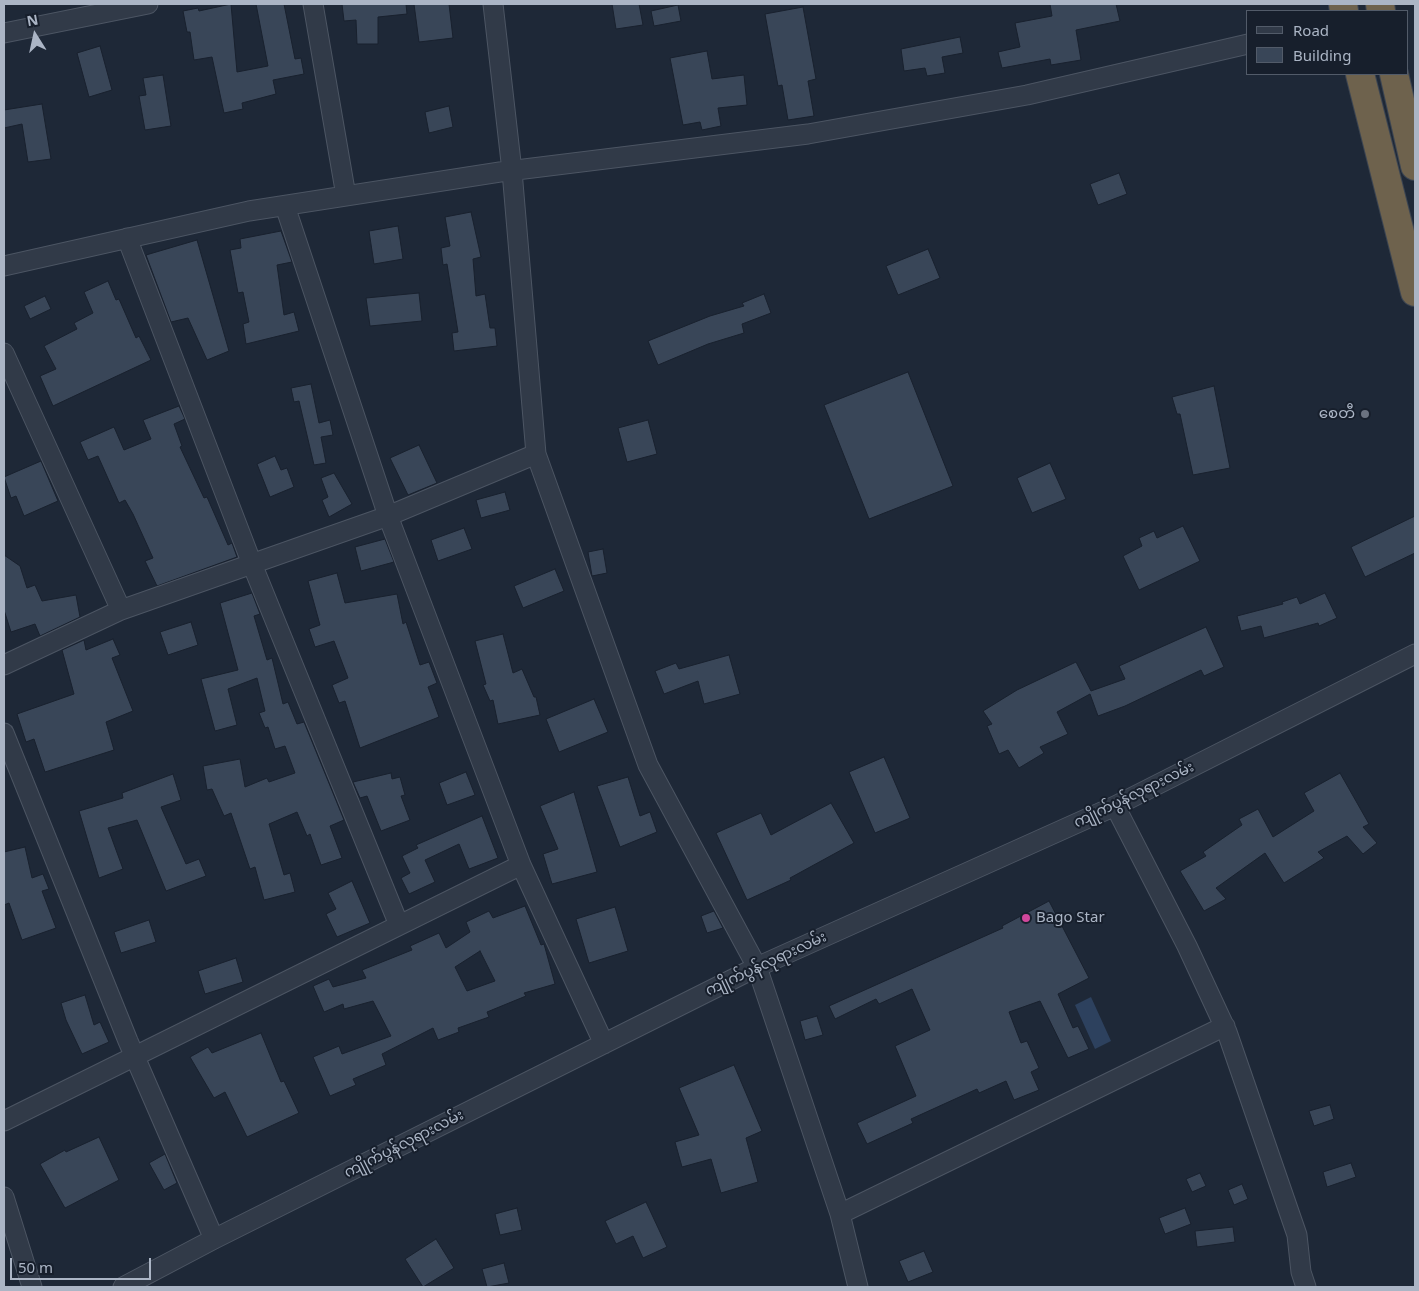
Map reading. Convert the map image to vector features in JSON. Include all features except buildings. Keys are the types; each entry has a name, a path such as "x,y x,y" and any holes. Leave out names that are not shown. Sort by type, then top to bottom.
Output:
{"highway":[{"path":"1360,75 1415,292"},
{"path":"1394,75 1415,166"}],"street":[{"path":"4,33 148,4"},
{"path":"313,4 346,196"},
{"path":"493,4 512,171 536,454 648,765 756,967 840,1214 858,1287"},
{"path":"4,266 249,211 512,171 808,134 1027,95 1246,44"},
{"path":"285,206 388,516 521,866 604,1044"},
{"path":"127,238 252,564 399,925"},
{"path":"4,353 121,610"},
{"path":"4,665 121,610 388,516 536,454"},
{"name":"ကျိုက်ပွန်လုရားလမ်း","path":"123,1287 214,1239 756,967 1115,806 1415,654"},
{"path":"4,734 134,1056 214,1239"},
{"path":"1115,806 1187,946 1225,1026 1297,1235 1301,1272 1306,1287"},
{"path":"4,1121 521,866"},
{"path":"840,1214 1225,1026"},
{"path":"4,1197 32,1287"}],"water":[{"path":"1091,997 1111,1041 1095,1049 1075,1005"}],"place":[{"name":"စေတီ","path":"1365,414"},
{"name":"Bago Star","path":"1026,918"}]}
